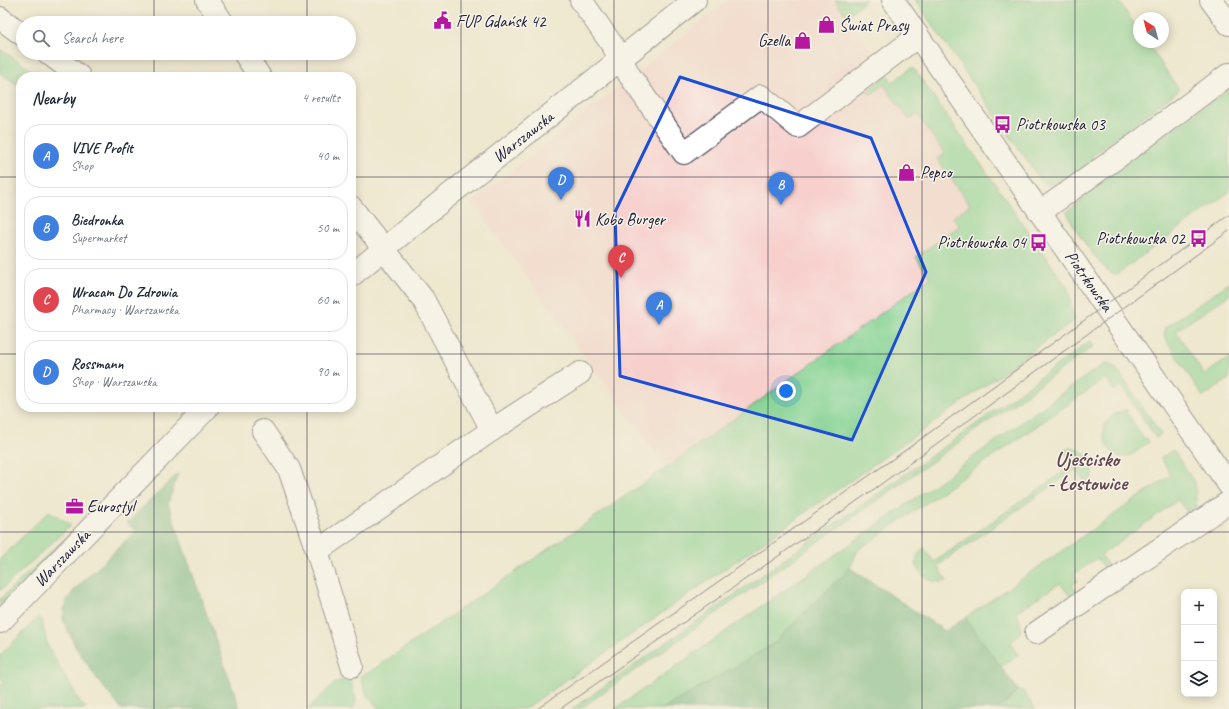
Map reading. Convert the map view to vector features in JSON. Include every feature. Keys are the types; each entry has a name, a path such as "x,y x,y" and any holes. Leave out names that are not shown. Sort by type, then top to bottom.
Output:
{"street":[{"path":"207,0 218,16"},
{"path":"581,0 613,46 630,76 684,153 761,96 798,127 918,36"},
{"name":"Warszawska","path":"356,272 471,177 695,0"},
{"name":"Piotrkowska","path":"893,0 1229,485"},
{"path":"1211,0 1229,24"},
{"path":"0,18 16,30"},
{"path":"57,60 74,72"},
{"path":"249,60 257,72"},
{"path":"1040,212 1136,144 1229,74"},
{"path":"356,213 423,299 492,430"},
{"path":"317,551 492,430 580,373"},
{"name":"Warszawska","path":"0,622 203,412"},
{"path":"264,431 289,469 317,551 352,666"},
{"path":"1036,633 1229,502"}],"highlighted area":[{"path":"680,77 871,138 926,272 852,440 620,376 615,212"}],"shaded area":[{"path":"728,0 836,0 997,227 930,278 666,468 472,202"}],"green space":[{"path":"835,0 866,0 846,16"},
{"path":"915,0 1118,0 1133,22 1133,48 1151,48 1179,90 1092,156 1093,166 1070,180 1065,175 1049,185 1037,175"},
{"path":"0,49 34,72 16,72 16,84 0,73"},
{"path":"911,68 915,70 1067,287 1075,320 943,416 525,709 379,709 367,695 360,676 368,673 666,468 930,278 916,257 959,226 953,217 970,205 937,159 945,154 917,114 909,120 884,85 871,94 868,93 868,90 887,75 893,82"},
{"path":"1229,89 1229,192 1117,274 1109,272 1090,251 1073,225 1067,212 1083,200 1079,195"},
{"path":"1229,283 1229,295 1176,331 1204,375 1229,358 1229,379 1203,397 1167,341 1164,335 1165,328"},
{"path":"1090,341 1094,346 906,480 580,709 572,709 958,437"},
{"path":"1107,363 1116,368 1161,434 1156,438 1121,386 1114,390 1106,378 858,550 850,568 772,645 663,709 615,709 913,500 1089,374"},
{"path":"1128,410 1126,412 1144,439 1147,438 1149,442 1132,454 1119,456 1112,452 1107,446 1104,438 1104,430 1107,422 1114,415"},
{"path":"1070,448 1082,452 1091,461 1093,473 1091,479 1086,484 1076,469 937,566 947,581 932,581 920,573 916,561 918,554 924,548 934,562 1073,465 1064,450"},
{"path":"1173,450 1195,483 1197,511 1190,516 1178,500 1101,555 1110,569 1110,575 1097,558 1074,574 1078,581 1072,585 1080,597 1073,598 1060,583 1016,612 1021,629 1018,636 1010,643 1018,655 1001,667 965,618 1171,475 1161,458"},
{"path":"178,473 168,504 240,709 121,709 98,680 75,646 63,619 65,603 75,589 136,531 127,523"},
{"path":"49,511 71,525 0,591 0,559"},
{"path":"72,532 0,607 0,599"},
{"path":"850,568 945,631 965,618 1018,690 1008,701 995,709 663,709 772,645"},
{"path":"40,616 48,647 80,702 87,709 0,709 0,686 4,682 0,677 0,655"},
{"path":"350,678 356,701 353,709 308,709 336,682"},
{"path":"1018,690 1023,691 1035,709 995,709 1008,701"}],"tram line":[{"path":"537,709 907,449 1229,215"},
{"path":"560,709 877,487 1229,231"}],"place":[{"name":"FUP Gdańsk 42","path":"443,21"},
{"name":"Świat Prasy","path":"826,25"},
{"name":"Gzella","path":"803,40"},
{"name":"Piotrkowska 03","path":"1003,124"},
{"name":"Pepco","path":"907,172"},
{"name":"Rossmann","path":"561,200"},
{"name":"Biedronka","path":"781,205"},
{"name":"Kobo Burger","path":"582,219"},
{"name":"Piotrkowska 02","path":"1198,238"},
{"name":"Piotrkowska 04","path":"1039,242"},
{"name":"Wracam Do Zdrowia","path":"621,278"},
{"name":"VIVE Profit","path":"659,325"},
{"name":"Eurostyl","path":"74,506"}],"district":[{"name":"Ujeścisko - Łostowice","path":"1087,471"}]}
